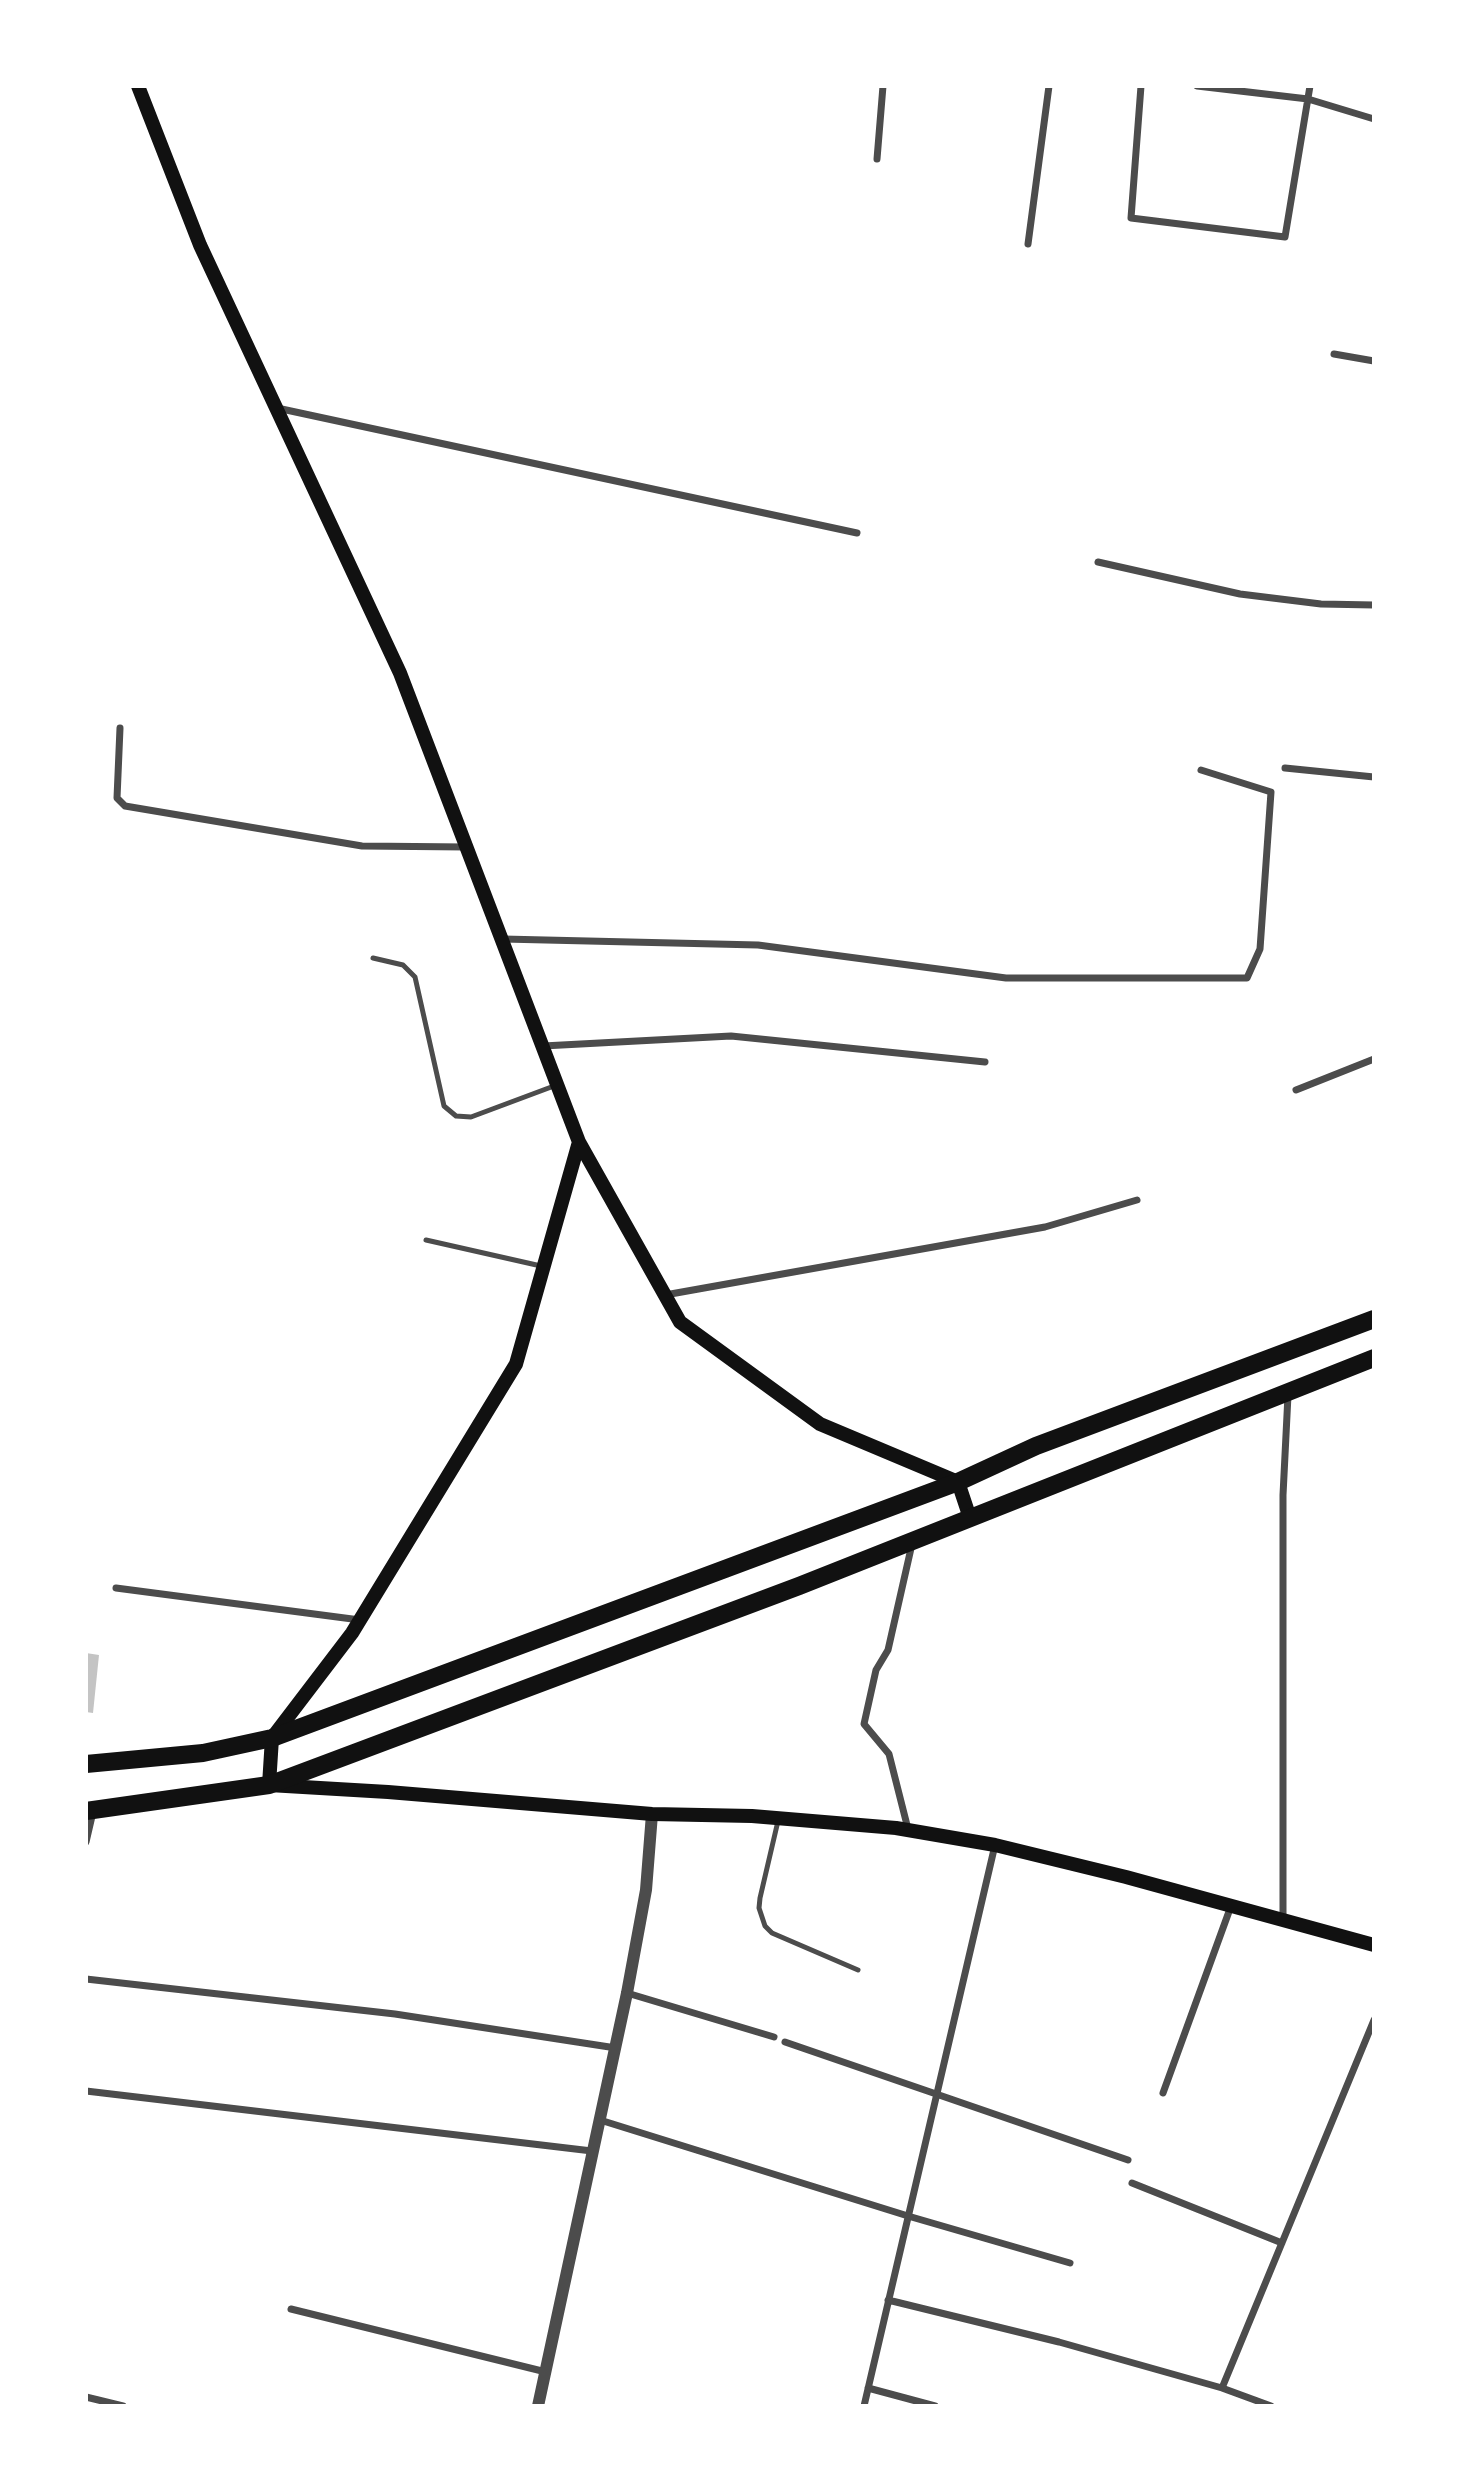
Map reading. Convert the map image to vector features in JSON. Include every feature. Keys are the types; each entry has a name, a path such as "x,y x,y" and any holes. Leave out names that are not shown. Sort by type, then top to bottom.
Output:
{"highway":[{"path":"86,1764 203,1753 272,1738 958,1482 1036,1446 1374,1319"},
{"path":"89,1811 269,1785 912,1541 1374,1358"}],"main road":[{"path":"138,86 200,245 400,673 579,1142 680,1322 820,1424 958,1482 970,1518"},
{"path":"579,1142 516,1364 360,1620 272,1738 269,1785 652,1814 779,1818 908,1830 995,1846 1231,1905 1374,1945"}],"street":[{"path":"877,159 883,86"},
{"path":"1028,244 1049,86"},
{"path":"1141,86 1131,218 1285,237 1310,86"},
{"path":"1197,86 1308,99 1374,119"},
{"path":"1334,354 1374,361"},
{"path":"276,408 857,533"},
{"path":"1098,562 1240,594 1321,604 1374,605"},
{"path":"120,728 117,798 125,806 362,846 467,847"},
{"path":"1285,768 1374,777"},
{"path":"502,939 758,945 1006,978 1247,978 1260,949 1271,792 1201,770"},
{"path":"543,1046 730,1036 985,1062"},
{"path":"1296,1090 1374,1059"},
{"path":"665,1295 1045,1227 1137,1200"},
{"path":"1283,1919 1283,1495 1288,1392"},
{"path":"908,1830 889,1754 864,1724 876,1670 888,1650 912,1541"},
{"path":"116,1588 360,1620"},
{"path":"86,1842 89,1811"},
{"path":"538,2406 627,1993 646,1891 652,1814"},
{"path":"864,2406 995,1846"},
{"path":"1163,2093 1231,1905"},
{"path":"86,1979 395,2014 616,2048"},
{"path":"627,1993 774,2037"},
{"path":"1223,2388 1374,2020"},
{"path":"785,2042 1128,2160"},
{"path":"86,2091 592,2151"},
{"path":"600,2120 908,2216 1070,2263"},
{"path":"1132,2183 1282,2243"},
{"path":"888,2301 1059,2342 1223,2388 1271,2406"},
{"path":"291,2309 546,2372"},
{"path":"868,2388 935,2406"},
{"path":"86,2398 123,2406"}],"lane":[{"path":"373,958 403,965 415,977 444,1106 457,1116 471,1116 557,1084"},
{"path":"426,1240 544,1267"},
{"path":"779,1818 760,1898 761,1918 772,1933 858,1970"}],"building":[{"path":"86,1653 99,1655 93,1713 86,1712"}]}
